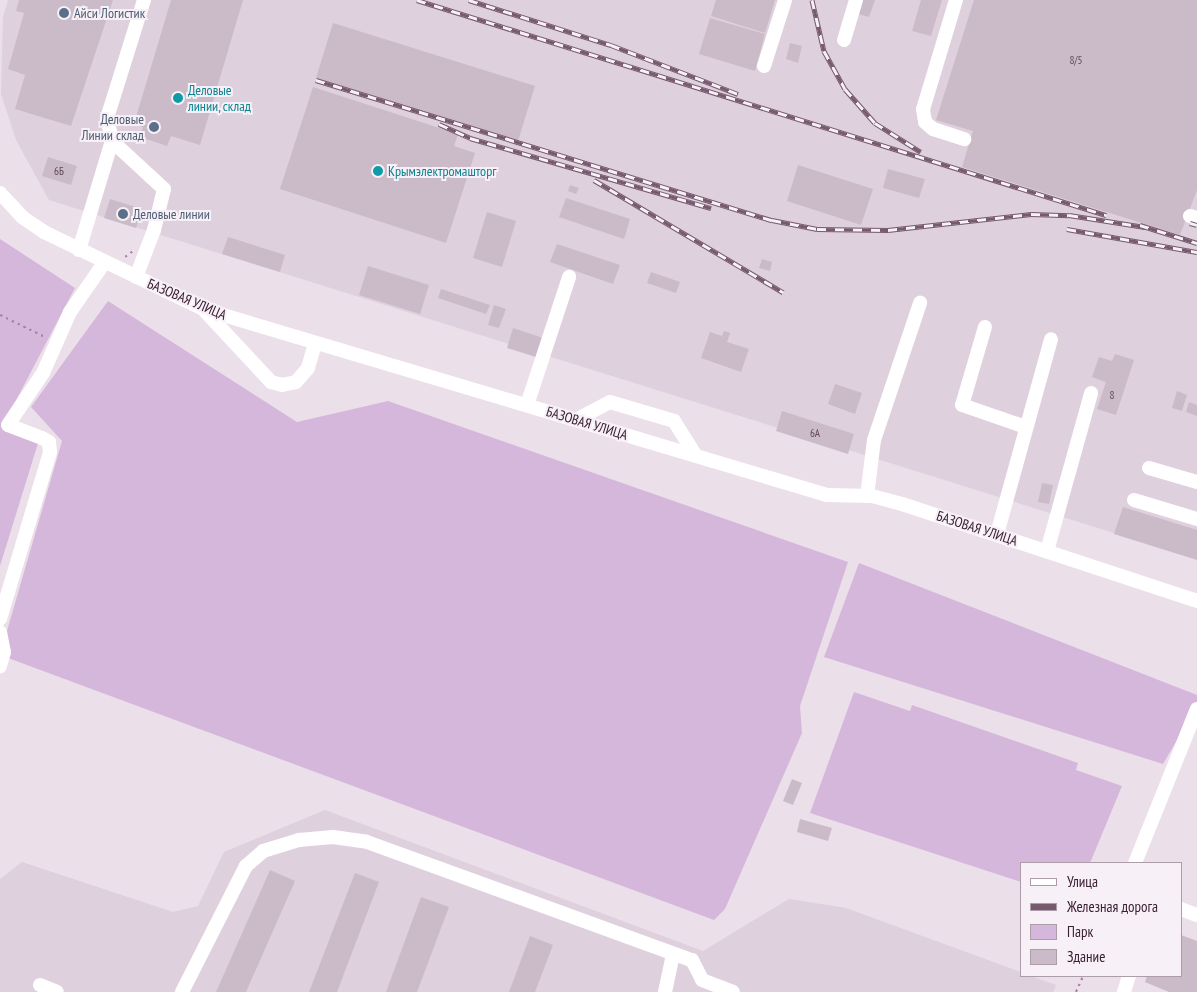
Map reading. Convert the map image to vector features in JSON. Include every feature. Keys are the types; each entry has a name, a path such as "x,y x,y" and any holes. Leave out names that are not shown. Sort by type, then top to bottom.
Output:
{"street":[{"path":"79,250 112,142 107,118 144,0"},
{"path":"764,66 785,0"},
{"path":"844,40 856,0"},
{"path":"956,0 923,109 925,122 933,129 964,140"},
{"path":"112,142 164,189 154,230 136,277"},
{"name":"БАЗОВАЯ УЛИЦА","path":"0,193 22,217 79,250 203,309 827,495 867,496 997,534 1197,601"},
{"path":"0,619 50,452 49,442 8,425 44,373 55,343 70,312 105,263"},
{"path":"527,405 569,277"},
{"path":"867,496 874,440 920,304"},
{"path":"203,309 271,382 282,385 296,382 308,368 315,343"},
{"path":"985,327 962,405 1026,427"},
{"path":"997,534 1051,339"},
{"path":"1047,551 1091,393"},
{"path":"576,420 610,402 674,421 696,456"},
{"path":"1149,468 1197,482"},
{"path":"1134,500 1197,519"},
{"path":"0,632 4,652 0,666"},
{"path":"1134,862 1197,709"},
{"path":"182,992 246,866 263,851 299,840 324,838 367,842 692,960 702,980 734,992"},
{"path":"1182,909 1197,915"},
{"path":"665,992 673,954"},
{"path":"1124,992 1129,977"},
{"path":"40,986 57,992"}],"path":[{"path":"145,227 149,215"},
{"path":"138,220 146,222"},
{"path":"105,263 124,258 134,250"},
{"path":"0,315 55,343"},
{"path":"1076,992 1083,977"}],"shaded area":[{"path":"8,0 1197,0 1197,559 49,200 16,140 1,94 3,17"},
{"path":"325,810 703,951 789,899 846,908 1020,972 1020,977 1034,977 1056,985 1053,992 0,992 0,879 22,862 173,912 198,906 224,852"}],"green space":[{"path":"0,239 75,288 2,427 39,440 0,566"},
{"path":"108,301 297,422 388,401 848,562 800,706 802,733 725,909 714,920 0,655 62,441 31,407"},
{"path":"859,563 1197,695 1197,706 1163,764 824,657"},
{"path":"854,692 910,711 912,705 1078,763 1076,770 1122,786 1090,862 1020,862 1020,882 810,813"}],"building":[{"path":"19,0 113,0 71,126 15,109 25,75 8,69 24,13 16,11"},
{"name":"Деловые линии, склад","path":"171,0 243,0 200,145 171,136 167,146 140,137 143,127 134,124"},
{"path":"716,0 775,0 765,33 711,16"},
{"path":"863,0 875,0 869,17 858,14"},
{"path":"921,0 942,0 931,36 912,31"},
{"path":"974,0 1197,0 1197,190 1180,235 962,167 973,131 936,120"},
{"path":"710,18 765,34 755,71 699,54"},
{"path":"333,23 535,86 518,141 316,78"},
{"path":"790,43 802,46 798,63 786,59"},
{"name":"Крымэлектромашторг","path":"313,87 458,134 454,146 475,153 446,243 280,189"},
{"path":"48,157 77,166 71,185 42,176"},
{"path":"798,165 873,189 861,225 787,201"},
{"path":"888,169 925,179 919,198 883,188"},
{"path":"570,185 579,188 576,194 568,191"},
{"path":"566,198 630,219 624,239 559,217"},
{"name":"Деловые линии","path":"110,199 142,209 136,228 104,218"},
{"path":"487,212 516,221 502,267 473,258"},
{"path":"228,237 285,255 280,272 222,254"},
{"path":"557,244 620,265 613,284 550,262"},
{"path":"762,259 772,262 770,271 759,268"},
{"path":"368,266 429,285 420,314 359,295"},
{"path":"651,272 680,282 676,293 647,283"},
{"path":"441,289 490,305 486,314 438,298"},
{"path":"494,305 506,309 499,328 488,325"},
{"path":"513,328 543,338 536,357 507,348"},
{"path":"724,331 730,333 727,342 749,349 741,372 701,358 710,332 722,336"},
{"path":"1115,354 1134,360 1116,415 1097,409 1106,382 1092,377 1099,357 1112,361"},
{"path":"835,384 862,393 855,414 828,404"},
{"path":"1177,391 1187,395 1182,411 1172,408"},
{"path":"1189,402 1197,405 1197,416 1186,412"},
{"path":"782,411 854,434 848,454 776,431"},
{"path":"1042,483 1053,485 1049,504 1038,502"},
{"path":"1123,507 1197,530 1197,560 1114,534"},
{"path":"792,779 802,783 793,805 783,801"},
{"path":"800,819 832,828 828,841 797,832"},
{"path":"270,870 295,881 246,992 216,992"},
{"path":"355,873 379,882 337,992 309,992"},
{"path":"421,897 449,907 417,992 386,992"},
{"path":"1182,935 1197,941 1197,992 1169,992 1145,982 1147,977 1182,977"},
{"path":"530,936 553,945 535,992 509,992"}],"railway":[{"path":"417,0 1106,215"},
{"path":"469,0 611,45 738,94"},
{"path":"812,0 824,51 845,89 875,123 921,152"},
{"path":"316,80 772,220 817,229 888,230 1031,214 1069,215 1145,227"},
{"path":"439,124 470,138 711,208"},
{"path":"594,180 783,292"},
{"path":"1190,223 1197,225"},
{"path":"1140,225 1197,243"},
{"path":"1067,229 1197,252"}],"place":[{"name":"Айси Логистик","path":"64,13"},
{"name":"Деловые линии, склад","path":"178,98"},
{"name":"Деловые Линии склад","path":"154,127"},
{"name":"Крымэлектромашторг","path":"378,171"},
{"name":"Деловые линии","path":"123,214"}]}
